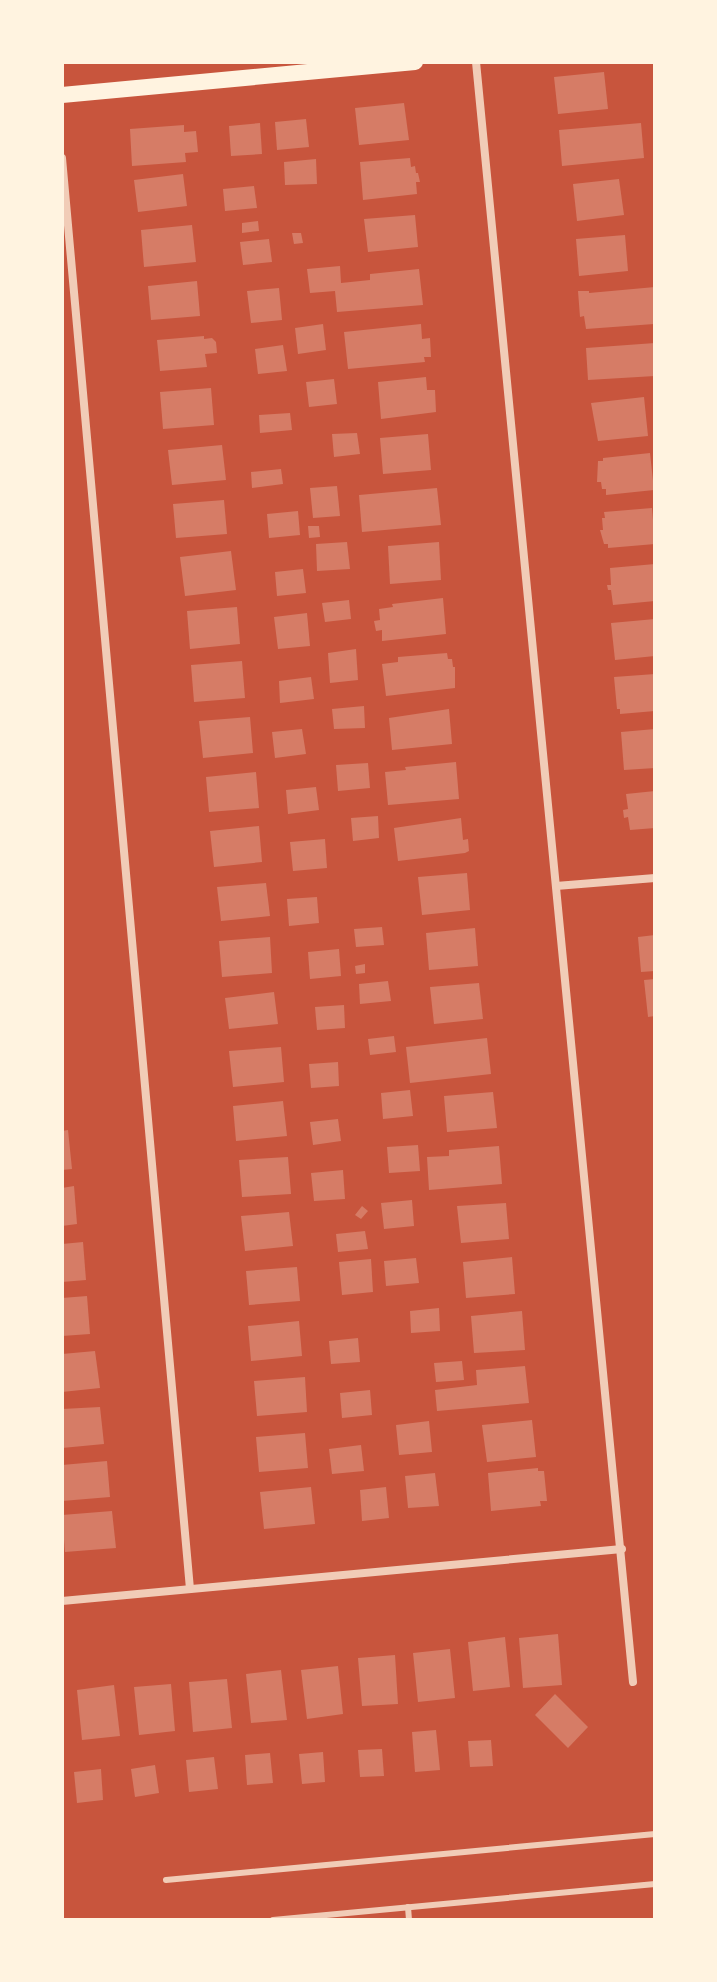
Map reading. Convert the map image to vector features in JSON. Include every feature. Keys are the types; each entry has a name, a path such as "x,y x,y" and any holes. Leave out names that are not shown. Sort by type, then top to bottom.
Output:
{"main road":[{"path":"62,95 415,62"}],"street":[{"path":"476,62 633,1682"},
{"path":"62,158 190,1589"},
{"path":"556,886 655,878"},
{"path":"62,1601 622,1549"}],"lane":[{"path":"166,1880 655,1834"},
{"path":"273,1920 655,1884"},
{"path":"408,1907 409,1920"}],"building":[{"path":"604,72 608,109 558,114 554,77"},
{"path":"404,103 409,140 359,145 355,108"},
{"path":"306,119 309,147 277,150 275,122"},
{"path":"260,123 262,154 231,156 229,126"},
{"path":"641,123 644,158 562,166 559,130"},
{"path":"184,125 184,132 196,131 198,152 185,153 186,162 132,166 130,129"},
{"path":"410,158 411,167 415,166 420,182 416,182 417,194 363,200 360,162"},
{"path":"316,159 317,184 285,185 284,162"},
{"path":"183,174 187,206 138,212 134,180"},
{"path":"619,179 624,215 577,221 573,184"},
{"path":"254,186 257,208 225,211 223,189"},
{"path":"415,215 418,247 368,252 364,219"},
{"path":"258,221 259,231 242,233 242,223"},
{"path":"192,225 196,262 144,267 141,230"},
{"path":"292,233 301,233 303,243 294,244"},
{"path":"625,235 628,271 579,276 576,239"},
{"path":"269,239 272,262 243,265 240,242"},
{"path":"340,266 341,283 370,280 370,274 419,269 423,305 337,312 335,291 310,293 307,269"},
{"path":"197,281 200,316 151,320 148,286"},
{"path":"655,287 654,324 586,329 584,316 580,317 578,291 589,293"},
{"path":"279,288 282,320 251,323 247,291"},
{"path":"323,324 326,350 298,354 295,328"},
{"path":"421,324 422,339 430,338 431,357 424,357 425,362 348,369 344,332"},
{"path":"204,336 204,339 212,338 216,342 217,353 205,354 207,367 160,371 157,340"},
{"path":"655,343 655,376 588,380 586,348"},
{"path":"283,345 287,371 258,374 255,349"},
{"path":"426,377 427,390 435,390 436,412 381,419 378,382"},
{"path":"334,379 337,404 309,407 306,382"},
{"path":"211,388 214,425 163,429 160,392"},
{"path":"644,397 648,436 598,441 591,403"},
{"path":"290,413 292,430 260,433 259,415"},
{"path":"357,433 360,454 334,457 332,434"},
{"path":"428,434 431,470 383,474 380,438"},
{"path":"222,445 226,480 172,485 168,450"},
{"path":"650,453 654,490 606,495 606,489 602,489 601,482 597,482 598,461"},
{"path":"281,469 283,484 252,488 251,472"},
{"path":"337,486 340,516 313,518 310,488"},
{"path":"437,488 441,525 362,532 359,495"},
{"path":"224,500 227,534 176,538 173,504"},
{"path":"652,508 655,544 608,548 608,544 604,544 600,530 603,530 604,512"},
{"path":"298,511 300,535 269,538 267,514"},
{"path":"308,526 319,526 320,537 309,538"},
{"path":"347,542 350,569 317,571 316,544"},
{"path":"439,542 441,580 390,584 388,546"},
{"path":"231,551 236,590 185,596 180,557"},
{"path":"655,564 655,601 613,605 607,585 611,585 610,568"},
{"path":"303,569 306,593 277,596 275,572"},
{"path":"443,598 446,634 382,641 382,630 376,631 374,621 380,620 379,609 393,607 392,604"},
{"path":"349,600 351,619 325,622 322,603"},
{"path":"237,607 240,644 190,649 187,611"},
{"path":"307,613 310,646 278,649 274,617"},
{"path":"655,619 655,656 615,660 611,623"},
{"path":"356,649 358,680 330,683 328,653"},
{"path":"447,653 455,667 455,688 386,696 382,664 398,662 398,657"},
{"path":"242,661 245,698 194,702 191,665"},
{"path":"655,674 655,711 620,714 614,677"},
{"path":"311,677 314,699 280,703 279,681"},
{"path":"364,706 365,728 334,729 332,709"},
{"path":"449,709 452,744 392,750 389,718"},
{"path":"250,717 253,753 203,758 199,721"},
{"path":"302,729 306,754 275,758 272,732"},
{"path":"655,729 655,768 624,770 621,732"},
{"path":"456,762 459,799 388,805 385,772"},
{"path":"368,763 370,788 338,791 336,765"},
{"path":"256,772 259,808 209,812 206,777"},
{"path":"316,787 319,810 288,814 286,790"},
{"path":"655,791 655,828 630,830 628,817 624,818 623,810 628,809 626,794"},
{"path":"378,816 379,838 353,841 351,818"},
{"path":"461,818 463,840 468,839 469,851 398,861 394,828"},
{"path":"259,826 262,862 214,867 210,831"},
{"path":"325,839 327,868 293,871 290,842"},
{"path":"467,873 470,910 422,915 418,877"},
{"path":"266,883 270,916 221,921 217,887"},
{"path":"317,897 319,923 289,926 287,899"},
{"path":"382,927 384,945 356,947 354,929"},
{"path":"475,928 478,966 429,970 426,933"},
{"path":"655,935 655,971 641,972 638,937"},
{"path":"270,937 272,973 222,977 219,941"},
{"path":"339,949 341,976 310,979 308,952"},
{"path":"365,964 365,973 356,974 355,966"},
{"path":"655,979 655,1016 648,1017 644,980"},
{"path":"388,981 391,1001 360,1004 359,984"},
{"path":"479,983 483,1019 434,1024 430,987"},
{"path":"274,992 278,1024 229,1029 225,998"},
{"path":"344,1005 345,1028 317,1030 315,1007"},
{"path":"394,1036 396,1052 370,1055 368,1039"},
{"path":"487,1038 491,1074 410,1083 406,1047"},
{"path":"281,1047 284,1082 233,1087 229,1051"},
{"path":"338,1062 339,1086 311,1088 309,1064"},
{"path":"410,1090 413,1116 383,1119 381,1093"},
{"path":"493,1092 497,1128 447,1132 444,1096"},
{"path":"283,1101 287,1136 236,1141 233,1106"},
{"path":"338,1119 341,1141 313,1145 310,1122"},
{"path":"68,1130 72,1169 62,1170 62,1131"},
{"path":"418,1145 420,1171 389,1173 387,1147"},
{"path":"499,1146 502,1184 429,1190 427,1157 449,1156 449,1150"},
{"path":"288,1157 291,1194 242,1197 239,1160"},
{"path":"343,1170 345,1199 314,1201 311,1173"},
{"path":"74,1186 77,1224 62,1226 62,1188"},
{"path":"412,1200 414,1226 384,1229 381,1203"},
{"path":"506,1203 509,1239 461,1243 457,1206"},
{"path":"362,1206 368,1211 361,1219 355,1215"},
{"path":"289,1212 293,1246 245,1251 241,1216"},
{"path":"365,1231 368,1249 338,1252 336,1234"},
{"path":"83,1242 86,1280 62,1282 62,1244"},
{"path":"512,1257 515,1294 466,1298 463,1262"},
{"path":"416,1258 419,1283 386,1286 384,1261"},
{"path":"371,1259 373,1292 342,1295 339,1262"},
{"path":"297,1267 300,1301 249,1305 246,1271"},
{"path":"87,1296 90,1334 62,1336 62,1298"},
{"path":"439,1308 440,1331 411,1333 410,1311"},
{"path":"522,1311 525,1350 474,1353 471,1316"},
{"path":"299,1321 302,1356 251,1361 248,1326"},
{"path":"358,1338 360,1362 331,1364 329,1341"},
{"path":"95,1351 100,1388 62,1392 62,1354"},
{"path":"462,1361 464,1380 436,1382 434,1363"},
{"path":"525,1366 529,1403 437,1411 435,1390 477,1385 476,1370"},
{"path":"305,1377 307,1412 257,1416 254,1381"},
{"path":"370,1390 372,1415 342,1418 340,1393"},
{"path":"100,1407 104,1444 62,1448 62,1409"},
{"path":"532,1420 536,1457 487,1462 482,1425"},
{"path":"429,1421 432,1452 399,1455 396,1425"},
{"path":"305,1433 308,1468 259,1472 256,1437"},
{"path":"361,1445 364,1471 332,1474 329,1449"},
{"path":"107,1461 110,1497 62,1501 62,1465"},
{"path":"538,1468 538,1471 544,1471 547,1501 540,1501 541,1506 491,1511 488,1473"},
{"path":"435,1473 439,1506 408,1508 405,1476"},
{"path":"311,1487 315,1524 264,1529 260,1492"},
{"path":"386,1487 389,1518 362,1521 360,1490"},
{"path":"112,1511 116,1548 65,1552 62,1515"},
{"path":"558,1634 562,1685 523,1688 519,1638"},
{"path":"505,1637 510,1687 473,1691 468,1642"},
{"path":"450,1649 455,1698 418,1702 413,1653"},
{"path":"395,1655 398,1704 362,1706 358,1658"},
{"path":"338,1666 343,1714 307,1719 301,1670"},
{"path":"281,1670 287,1720 251,1723 246,1674"},
{"path":"227,1679 232,1728 193,1732 189,1682"},
{"path":"171,1684 175,1731 139,1735 134,1687"},
{"path":"114,1685 120,1736 82,1740 77,1690"},
{"path":"555,1694 588,1727 568,1748 535,1715"},
{"path":"436,1730 440,1770 415,1772 412,1732"},
{"path":"491,1740 493,1766 470,1767 468,1741"},
{"path":"382,1749 384,1776 360,1777 358,1750"},
{"path":"323,1752 325,1782 302,1784 299,1754"},
{"path":"270,1753 273,1783 247,1785 245,1755"},
{"path":"214,1757 218,1789 189,1792 186,1760"},
{"path":"155,1765 159,1793 135,1797 131,1769"},
{"path":"101,1769 103,1800 77,1803 74,1772"}]}
